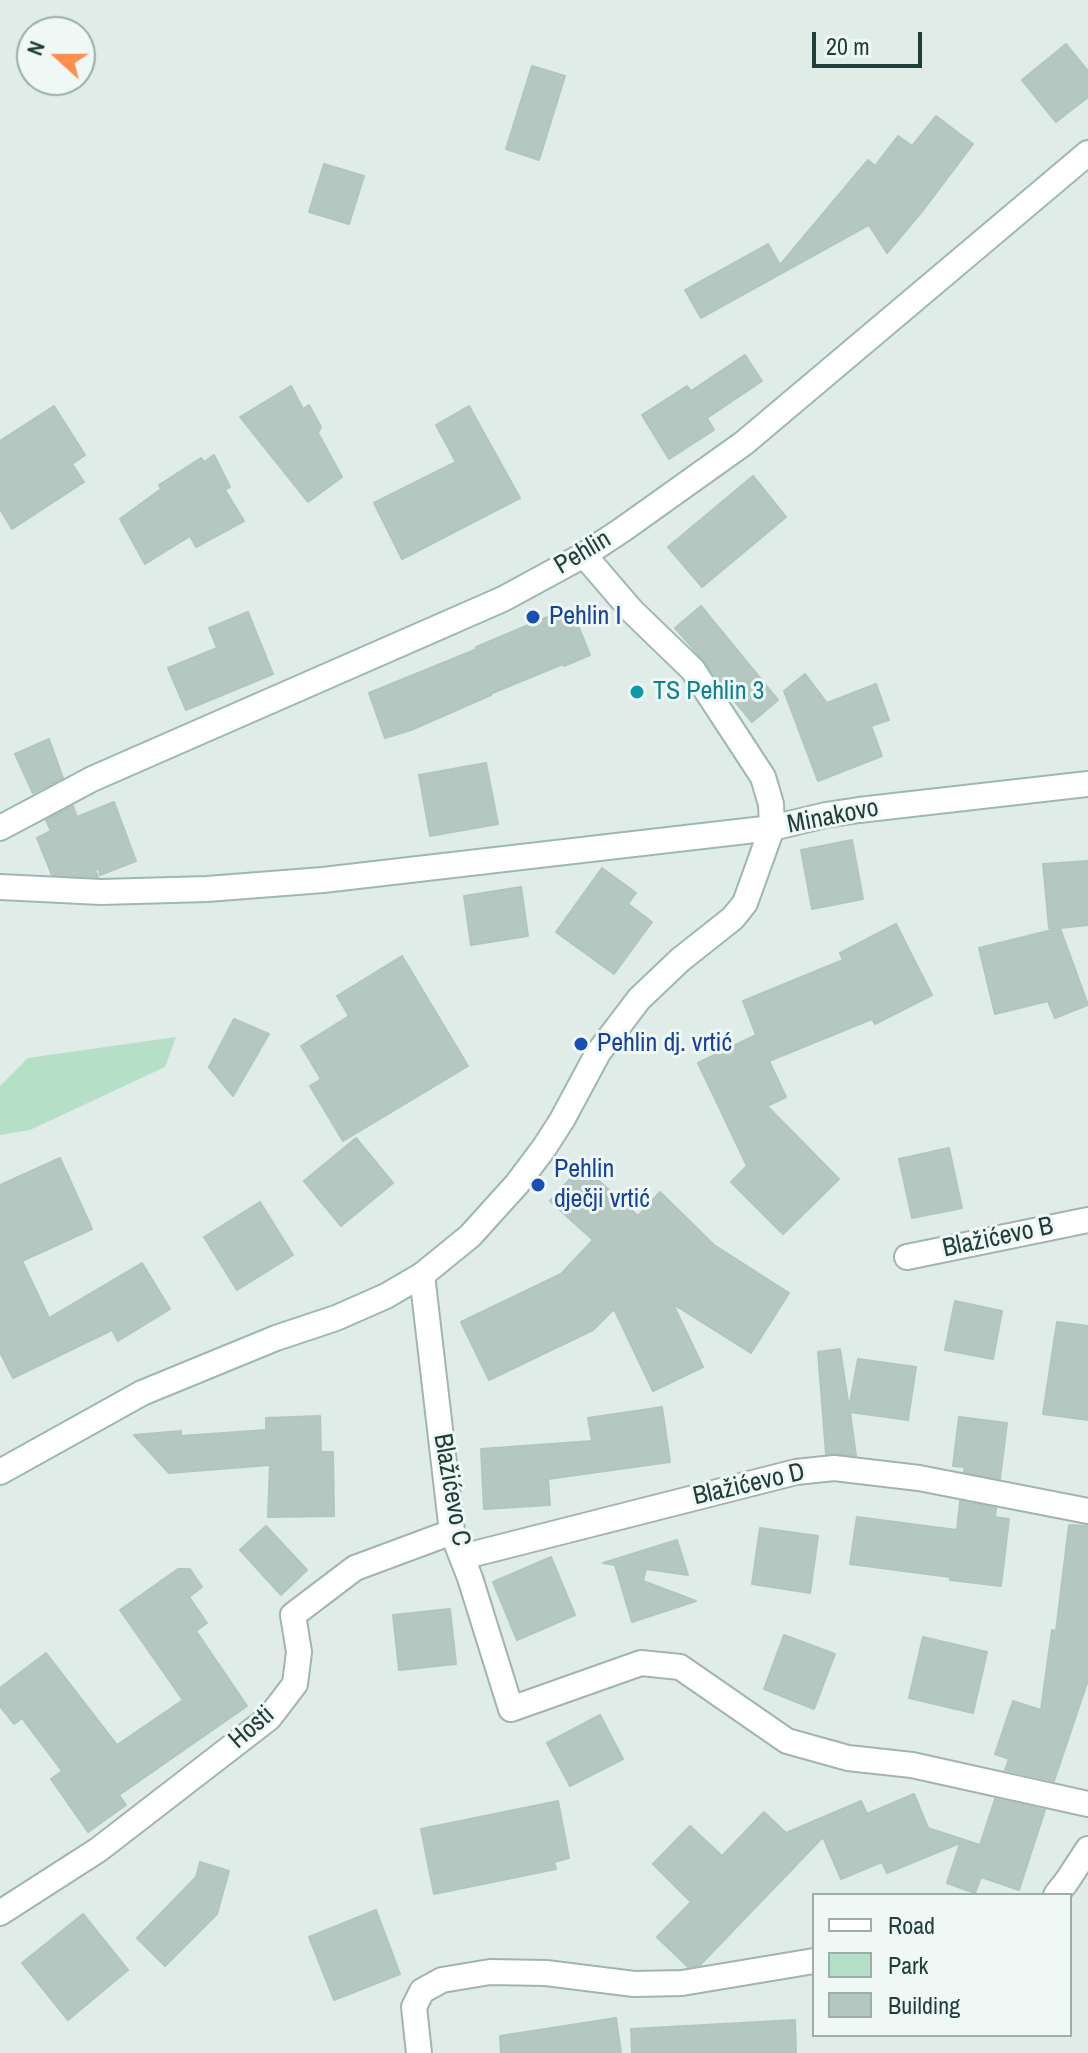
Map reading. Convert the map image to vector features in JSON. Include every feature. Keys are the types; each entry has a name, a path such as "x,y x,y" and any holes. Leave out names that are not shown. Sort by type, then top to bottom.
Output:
{"street":[{"name":"Pehlin","path":"0,828 92,779 503,599 584,555 744,443 1088,153"},
{"name":"Minakovo","path":"584,555 632,611 693,670 763,777 771,804 772,828 859,810 1088,784"},
{"path":"0,887 101,892 207,889 323,880 772,828 745,903 733,918 680,960 639,999 598,1053 544,1148 517,1184 470,1236 422,1275 386,1296 142,1393 0,1472"},
{"name":"Blažićevo B","path":"907,1257 1088,1220"},
{"name":"Blažićevo C","path":"422,1275 452,1532 470,1578 511,1709 641,1663 680,1667 787,1741 848,1758 912,1765 1088,1804"},
{"name":"Blažićevo D","path":"462,1557 796,1472 834,1468 919,1478 1088,1511"},
{"name":"Hosti","path":"0,1913 98,1850 269,1718 295,1684 299,1652 293,1615 355,1568 452,1532"},
{"path":"1058,1893 1088,1849"},
{"path":"419,2053 414,2007 422,1991 442,1980 490,1972 546,1973 634,1984 682,1983 812,1961"}],"green space":[{"path":"176,1037 165,1067 30,1130 0,1135 0,1086 28,1058"}],"building":[{"path":"1066,44 1088,71 1088,97 1056,122 1022,80"},
{"path":"532,66 565,76 539,160 506,149"},
{"path":"936,116 973,144 887,253 869,225 701,318 685,290 768,244 780,265 868,160 875,166 898,136 912,146"},
{"path":"324,164 364,176 349,224 309,212"},
{"path":"745,355 762,381 707,418 714,430 669,459 642,415 687,386 691,391"},
{"path":"291,386 303,409 309,405 321,427 318,433 342,477 308,502 240,417"},
{"path":"54,406 85,455 72,464 84,482 12,529 0,509 0,441"},
{"path":"469,406 520,498 402,559 374,503 456,462 436,425"},
{"path":"214,455 230,487 225,490 244,521 196,547 190,536 145,564 120,519 161,489 159,485 201,458 204,462"},
{"path":"753,476 786,517 702,587 668,547"},
{"path":"701,606 778,700 752,722 675,628"},
{"path":"564,610 565,613 572,610 590,655 385,738 369,693"},
{"path":"248,612 273,674 186,710 168,668 217,648 209,628"},
{"path":"805,674 827,703 876,684 889,720 871,726 882,756 818,781 784,691"},
{"path":"49,739 63,778 33,793 15,754"},
{"path":"486,763 498,824 430,836 419,775"},
{"path":"114,802 136,861 100,875 99,868 95,870 98,877 52,875 37,838 51,831 46,820 73,806 77,817"},
{"path":"852,840 863,899 812,909 801,850"},
{"path":"1088,861 1088,925 1049,928 1043,864"},
{"path":"602,868 636,893 628,904 652,922 614,974 556,932"},
{"path":"521,887 528,936 471,945 464,896"},
{"path":"896,924 932,995 875,1024 872,1019 769,1061 786,1097 767,1106 839,1179 783,1234 731,1182 747,1166 698,1063 756,1035 743,1001 843,960 840,953"},
{"path":"1060,928 1088,1005 1055,1018 1048,1001 995,1014 979,948"},
{"path":"402,956 468,1066 343,1141 310,1086 321,1079 301,1046 349,1016 337,996"},
{"path":"234,1019 269,1034 233,1096 209,1067"},
{"path":"356,1138 393,1183 341,1226 304,1181"},
{"path":"949,1148 962,1208 912,1218 899,1159"},
{"path":"60,1158 92,1229 22,1261 49,1318 142,1263 170,1309 118,1341 112,1330 13,1378 0,1352 0,1185"},
{"path":"582,1166 638,1216 660,1192 714,1245 789,1293 751,1353 673,1304 703,1367 653,1391 614,1309 593,1330 489,1380 461,1322 561,1274 593,1240 550,1201"},
{"path":"260,1202 293,1255 237,1290 204,1237"},
{"path":"955,1301 1002,1311 993,1359 945,1350"},
{"path":"1057,1322 1088,1326 1088,1420 1043,1414"},
{"path":"840,1349 849,1408 858,1359 916,1367 908,1420 850,1412 856,1456 826,1454 818,1352"},
{"path":"662,1407 670,1462 548,1479 550,1505 484,1509 481,1449 592,1441 588,1418"},
{"path":"320,1416 321,1452 333,1452 334,1516 268,1517 270,1465 169,1473 134,1435 181,1431 181,1436 266,1430 266,1418"},
{"path":"959,1417 1007,1423 1000,1479 964,1472 965,1467 953,1466"},
{"path":"960,1501 996,1508 995,1517 1009,1519 1001,1586 850,1564 857,1517 957,1530"},
{"path":"1069,1525 1088,1526 1088,1680 1054,1781 1005,1770 1009,1759 995,1754 1013,1701 1041,1710 1052,1630 1056,1631"},
{"path":"266,1526 307,1570 281,1595 240,1550"},
{"path":"760,1528 818,1536 810,1593 752,1584"},
{"path":"677,1540 688,1575 646,1569 643,1581 696,1601 632,1622 615,1565 603,1563"},
{"path":"551,1557 575,1615 517,1640 493,1582"},
{"path":"178,1569 190,1569 202,1587 189,1597 207,1623 196,1631 247,1706 119,1795 126,1805 88,1832 51,1779 62,1771 22,1718 14,1724 0,1706 0,1688 46,1653 117,1745 183,1700 120,1610"},
{"path":"450,1609 456,1664 399,1670 393,1615"},
{"path":"784,1635 835,1654 814,1709 764,1689"},
{"path":"923,1637 987,1652 973,1713 909,1698"},
{"path":"600,1715 623,1759 570,1786 547,1743"},
{"path":"914,1794 928,1828 980,1845 995,1799 1045,1810 1019,1890 981,1877 975,1893 947,1883 960,1843 887,1873 882,1862 841,1879 823,1837 700,1965 688,1967 657,1937 691,1902 653,1864 690,1826 722,1856 764,1812 786,1833 861,1801 867,1814"},
{"path":"558,1801 569,1858 554,1862 556,1869 434,1894 421,1829"},
{"path":"200,1862 229,1871 217,1914 165,1966 137,1938 196,1877"},
{"path":"376,1910 400,1974 334,2000 309,1937"},
{"path":"83,1914 128,1970 68,2020 22,1963"},
{"path":"616,2018 621,2053 501,2053 500,2036"},
{"path":"795,2020 796,2053 632,2053 631,2029"}],"place":[{"name":"Pehlin I","path":"533,617"},
{"name":"TS Pehlin 3","path":"637,692"},
{"name":"Pehlin dj. vrtić","path":"581,1044"},
{"name":"Pehlin dječji vrtić","path":"538,1185"}]}
